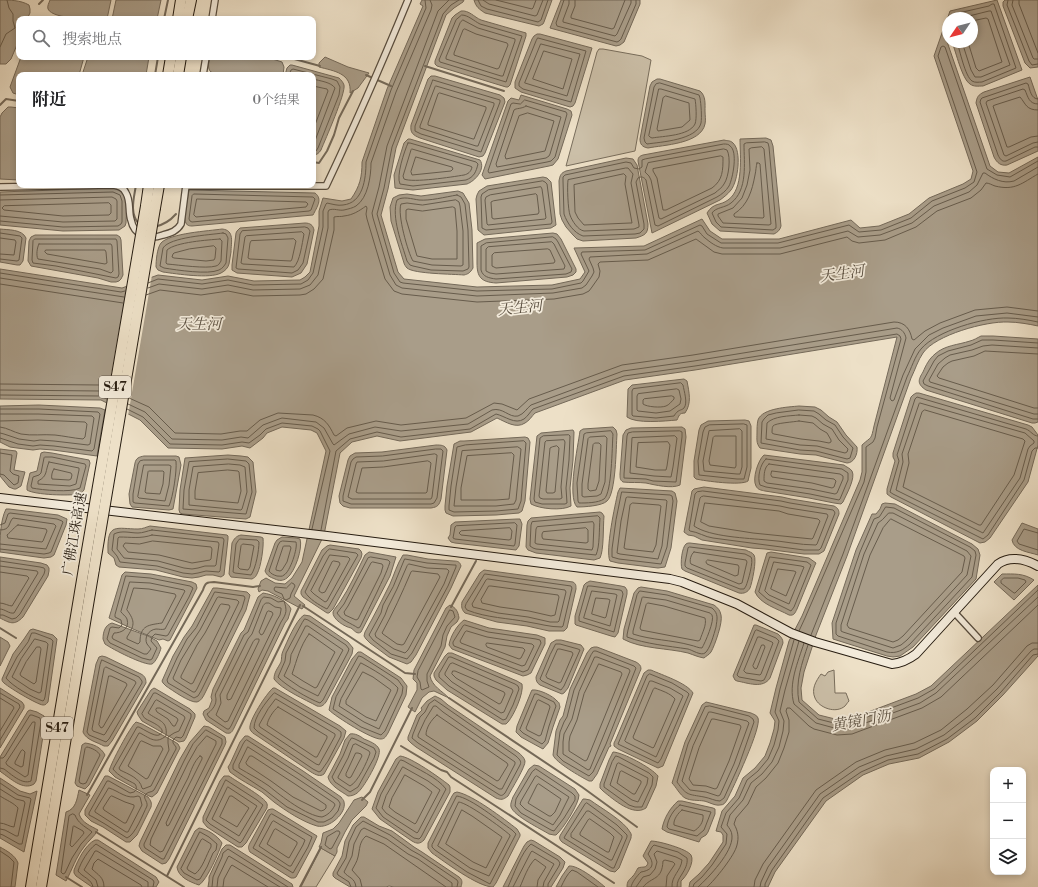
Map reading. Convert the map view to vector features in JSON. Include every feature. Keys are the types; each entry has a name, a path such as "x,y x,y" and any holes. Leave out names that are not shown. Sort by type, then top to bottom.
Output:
{"highway":[{"path":"178,16 181,0"},
{"path":"188,16 191,0"},
{"path":"168,72 170,60"},
{"path":"178,72 180,60"},
{"name":"广佛江珠高速","path":"150,188 151,207"},
{"name":"广佛江珠高速","path":"30,887 89,569 151,207 158,188"},
{"name":"广佛江珠高速","path":"41,887 89,569"}],"street":[{"path":"212,16 215,0"},
{"path":"316,186 326,186 377,74 408,0"},
{"path":"204,72 206,60"},
{"path":"0,187 16,187"},
{"path":"123,188 128,197 131,221 134,227 138,233 145,237 153,237 175,231 181,224 186,188"},
{"path":"0,498 327,536 670,579 682,582 737,604 791,633 815,642 892,664 909,660 916,654 998,564 1004,560 1012,558 1038,566"},
{"path":"954,612 978,638"}],"shaded area":[{"path":"599,49 642,56 651,60 635,151 566,166 597,52"},
{"path":"834,670 835,693 846,693 849,701 845,706 837,710 828,709 820,705 814,695 816,682 821,674 825,676 828,672"},
{"path":"321,848 335,856 316,887 301,887"}],"water":[{"path":"0,0 22,2 29,5 30,13 28,16 16,16 16,47 11,59 6,64 0,64"},
{"path":"50,0 111,0 108,16 62,16 52,13 48,9"},
{"path":"116,0 161,0 158,16 113,16"},
{"path":"422,0 464,0 446,15 396,148 381,215 398,272 404,279 477,287 552,285 580,279 585,272 574,248 644,246 702,219 710,231 722,239 779,239 851,220 860,228 879,226 909,214 929,198 963,184 971,179 973,171 934,56 942,33 942,48 949,48 990,166 998,172 1009,173 1038,157 1038,326 1023,323 999,322 962,330 938,340 929,346 921,356 911,378 847,556 816,635 804,672 801,688 802,700 819,715 839,720 847,720 916,694 931,686 1038,585 1038,656 977,721 949,742 919,758 889,764 863,775 826,801 775,872 768,887 689,887 690,882 709,863 723,842 723,835 721,832 716,831 722,811 735,796 743,778 755,768 765,756 770,743 775,721 770,713 789,641 802,616 860,480 862,472 862,445 871,437 872,434 897,337 625,380 535,413 522,425 511,424 497,418 471,432 400,441 377,436 352,442 340,453 324,535 294,596 305,605 302,609 268,591 262,590 259,592 258,589 261,581 266,578 275,583 285,584 292,578 302,562 326,451 317,433 311,430 282,427 267,433 250,448 242,446 222,449 168,448 140,420 101,400 0,399 0,269 122,288 158,275 202,280 228,276 254,281 300,280 305,277 310,272 319,226 319,211 323,198 342,201 351,199 357,190 362,172 362,162 387,89 423,6 420,4"},
{"path":"474,0 552,0 543,24 539,26 485,13 478,8"},
{"path":"561,0 640,0 640,4 624,42 616,46 550,28"},
{"path":"997,0 1022,70 983,86 973,86 970,84 964,77 954,48 978,48 978,12 950,11"},
{"path":"1005,0 1038,0 1038,67 1030,68 1025,63 1003,6 1003,2"},
{"path":"461,11 469,13 481,20 526,33 510,85 508,87 437,66 435,64 452,18"},
{"path":"537,34 592,48 573,106 570,107 521,92 515,88 515,82 532,39"},
{"path":"325,57 348,67 369,73 358,88 350,93 350,86 345,77 336,72 319,67 319,63"},
{"path":"20,60 83,60 80,72 16,72 16,94 13,93 10,87"},
{"path":"87,60 148,60 146,72 83,72"},
{"path":"210,60 276,60 282,62 284,67 283,72 211,72"},
{"path":"292,65 339,78 344,85 342,97 331,127 321,150 316,155 316,72 286,72 287,68"},
{"path":"431,76 500,95 504,98 505,102 483,156 479,157 420,138 412,133 411,125 428,79"},
{"path":"1030,77 1038,100 1038,151 1007,165 1001,164 994,157 976,103 977,99 979,95 984,92"},
{"path":"657,79 700,91 703,95 705,100 705,124 702,131 697,136 681,142 648,148 642,145 640,139 650,86 652,82"},
{"path":"521,95 571,111 572,115 558,159 553,165 485,179 482,175 508,101 511,98 519,100"},
{"path":"8,107 16,108 16,180 0,179 0,117"},
{"path":"766,138 771,140 773,146 781,226 780,229 774,234 720,231 712,224 707,213 712,207 728,200 737,188 740,172 740,139"},
{"path":"408,139 480,160 482,167 481,171 467,184 413,190 395,188 394,175 404,143"},
{"path":"724,140 730,141 736,147 738,159 736,180 731,190 720,200 652,233 638,161 640,156"},
{"path":"626,158 633,159 637,165 648,224 647,232 636,238 583,241 577,239 566,227 560,214 559,181 561,174 566,171"},
{"path":"543,177 547,178 551,182 556,225 551,228 484,235 478,230 476,199 479,191 487,186"},
{"path":"113,188 123,192 127,203 126,223 125,226 119,230 63,231 0,225 0,192"},
{"path":"189,190 315,193 319,200 318,206 313,215 191,226 185,222"},
{"path":"458,191 463,193 469,203 472,230 472,270 464,275 425,273 407,268 404,263 391,221 390,207 393,198 399,195 407,194 421,196"},
{"path":"305,223 311,225 314,230 307,264 301,273 292,277 237,273 232,270 236,233 240,228"},
{"path":"0,229 18,231 26,238 23,261 20,265 0,262"},
{"path":"222,229 231,234 232,241 229,264 222,272 209,276 193,276 163,272 158,270 156,267 159,248 161,243 166,240 181,235"},
{"path":"553,233 557,234 561,239 576,269 576,272 573,275 567,277 496,283 483,280 479,275 477,268 477,243 485,239"},
{"path":"35,235 117,235 121,240 123,275 119,281 111,282 98,278 31,266 28,261 29,241 31,237"},
{"path":"981,336 1038,339 1038,422 1032,423 926,390 921,386 919,382 920,377 928,362 935,354 947,347 971,341"},
{"path":"684,379 687,381 689,405 685,413 680,414 677,420 637,421 627,417 628,389 632,385"},
{"path":"916,393 1028,425 1032,427 1038,435 1038,445 1028,482 990,538 985,542 980,543 887,494 895,461 893,453 911,397"},
{"path":"39,405 100,408 105,410 97,456 53,450 33,450 10,447 0,442 0,406"},
{"path":"799,406 815,407 837,422 857,447 854,460 847,463 816,455 760,448 757,441 757,430 760,416 776,409"},
{"path":"708,421 749,421 751,426 751,468 748,481 731,483 696,479 694,477 694,461 701,425"},
{"path":"613,427 617,434 616,459 614,480 610,496 605,503 593,506 577,507 574,501 573,483 580,431 583,429"},
{"path":"682,427 685,429 686,437 680,485 668,487 646,483 623,482 621,480 620,474 623,435 626,430 631,428"},
{"path":"573,430 573,460 570,488 571,506 567,508 551,509 531,504 530,499 537,436 541,433"},
{"path":"528,438 530,442 525,501 522,511 519,513 496,515 453,516 446,513 445,506 447,486 454,444 460,441"},
{"path":"436,445 444,446 447,450 441,499 437,506 431,508 350,508 343,506 340,503 339,496 350,456 355,453 382,452"},
{"path":"0,449 16,451 17,453 14,470 25,472 21,486 16,489 9,487 0,476"},
{"path":"41,453 52,453 89,460 90,463 84,490 79,494 74,495 52,495 27,490 30,473 37,471"},
{"path":"228,455 248,457 253,462 256,492 250,517 246,519 180,513 180,490 185,458"},
{"path":"764,455 844,465 852,471 853,478 843,502 841,504 834,503 759,489 755,483 755,474"},
{"path":"144,456 179,457 181,465 173,509 132,507 130,504 129,494 135,461"},
{"path":"704,487 782,497 834,506 838,509 839,514 824,551 819,554 804,554 752,548 702,540 684,532 692,491 694,489"},
{"path":"620,488 672,491 675,493 677,501 671,548 665,567 658,568 610,561 609,548 611,528"},
{"path":"882,504 895,504 972,544 978,549 980,555 976,579 913,647 900,656 893,657 833,639 832,623 856,550 872,514 876,514"},
{"path":"6,509 58,515 67,519 54,555 44,558 0,552 1,524"},
{"path":"600,512 604,516 603,544 600,558 594,560 536,553 528,550 526,547 527,525 531,518"},
{"path":"520,519 522,524 519,546 516,550 455,543 451,542 448,538 450,535 451,525 455,522"},
{"path":"1022,523 1038,529 1038,555 1019,549 1013,544 1012,540"},
{"path":"150,526 227,535 228,539 224,575 221,577 206,575 192,578 156,570 119,567 116,565 114,558 108,553 109,535 112,531 119,528 140,529"},
{"path":"241,535 263,538 263,551 260,567 256,576 252,579 231,577 229,574 232,543 235,538"},
{"path":"282,537 300,539 301,543 298,560 293,571 284,580 276,580 269,576 265,571 275,543"},
{"path":"687,543 746,550 752,553 755,558 755,566 750,588 747,592 739,593 682,569 681,560 683,548"},
{"path":"330,545 359,549 362,554 333,609 327,613 303,597 301,591 322,550"},
{"path":"369,552 396,557 390,576 361,632 358,633 339,622 333,615 333,612 347,591 365,555"},
{"path":"771,552 809,558 816,563 797,609 793,615 789,615 765,603 757,596 755,592 767,553"},
{"path":"403,555 428,559 457,561 461,566 416,655 411,662 407,664 389,657 370,643 364,636"},
{"path":"0,557 41,563 47,565 49,568 48,576 23,617 14,623 0,618"},
{"path":"484,570 575,583 576,589 567,628 564,631 549,631 497,622 465,613 462,608 462,602 480,573"},
{"path":"125,572 151,574 196,584 197,588 170,640 159,640 109,618 122,575"},
{"path":"1002,574 1022,575 1034,580 1014,600 994,582"},
{"path":"590,581 621,586 625,587 627,590 618,633 615,637 575,624 575,616 584,585"},
{"path":"641,587 667,591 717,607 721,613 721,623 713,649 710,653 704,658 680,651 638,645 623,639 624,629 634,593"},
{"path":"213,588 247,592 250,595 246,610 202,699 194,702 166,686 162,681 173,656"},
{"path":"263,593 279,598 287,603 291,609 288,619 232,732 226,733 206,720 203,714 204,711 209,708 212,700 211,697 213,689 241,633 244,630 258,597"},
{"path":"450,605 454,607 459,618 451,627 447,636 445,647 430,676 435,686 449,698 434,691 429,692 422,698 415,712 408,707 417,690 417,683 413,679 414,670 446,608"},
{"path":"304,615 310,616 348,642 353,648 352,654 326,702 321,706 317,706 294,694 282,687 274,679 275,672 281,662 282,652 289,637 298,621"},
{"path":"464,620 489,628 537,635 545,638 545,644 531,673 523,676 452,649 449,645 452,635 456,628"},
{"path":"112,623 148,636 157,641 161,648 158,657 152,664 136,660 105,644 103,639 104,631 108,625"},
{"path":"754,625 778,634 782,638 783,642 770,678 759,684 750,684 737,681 733,676"},
{"path":"33,629 53,635 57,639 48,702 44,705 22,695 5,684 2,680 13,654 30,630"},
{"path":"0,637 8,642 10,646 0,666"},
{"path":"556,640 581,645 584,649 568,688 562,694 540,685 536,678 551,643"},
{"path":"594,647 636,662 639,664 641,669 610,744 611,746 609,747 597,774 592,781 589,781 563,765 553,755 556,731 563,716 570,689 587,653"},
{"path":"358,652 361,652 401,678 407,686 406,695 388,733 382,739 370,736 346,723 329,710 332,697 352,659"},
{"path":"448,653 452,653 522,684 522,693 518,704 506,724 502,724 447,690 436,680 434,673"},
{"path":"102,656 141,674 146,682 108,746 104,746 89,739 83,732 96,664 99,657"},
{"path":"648,670 680,683 690,689 693,693 663,766 658,768 614,746 644,673"},
{"path":"0,688 22,702 24,708 0,748"},
{"path":"154,688 190,709 195,714 184,741 179,742 142,721 138,715 137,712 151,690"},
{"path":"273,688 340,726 346,731 344,738 324,774 318,775 311,772 250,730 250,725 255,714"},
{"path":"532,690 549,695 559,702 560,707 548,743 543,749 521,737 516,732 517,726"},
{"path":"435,696 523,757 525,764 508,796 502,799 496,798 416,747 408,740 417,715 422,710 421,708 427,701"},
{"path":"706,702 751,713 756,715 758,718 756,733 746,758 727,800 721,805 685,798 672,783 685,742 702,705"},
{"path":"30,710 44,716 45,723 36,781 30,786 25,786 17,783 0,771 0,757"},
{"path":"136,722 175,742 180,748 157,793 152,797 115,777 109,771 121,745"},
{"path":"204,726 209,727 225,737 226,742 169,859 166,863 162,864 142,851 139,846 140,842 180,759 190,742"},
{"path":"350,734 357,735 375,744 379,749 379,752 373,769 363,786 356,794 348,796 333,786 328,777 340,754 345,740"},
{"path":"245,736 248,736 341,797 344,801 344,806 340,815 332,823 317,826 300,819 274,802 262,792 230,772 228,767 240,742"},
{"path":"85,743 96,746 105,755 89,785 85,789 77,786 75,783 82,745"},
{"path":"613,752 637,761 658,776 656,786 646,808 641,810 629,809 600,788 600,784"},
{"path":"400,756 405,757 425,768 450,787 450,792 424,840 420,843 412,841 380,819 372,809 378,792 396,759"},
{"path":"534,765 539,766 575,789 579,795 570,816 556,835 549,834 528,822 513,811 511,807 513,797 529,769"},
{"path":"105,776 108,776 148,797 151,802 151,807 137,835 130,842 126,842 91,821 85,815 85,810"},
{"path":"224,776 229,776 249,789 264,799 267,804 267,808 246,843 242,847 238,847 207,827 203,822 203,817 220,781"},
{"path":"0,778 20,791 30,794 37,791 24,852 0,838"},
{"path":"79,790 90,795 79,814 80,817 87,824 98,830 81,851 66,881 56,875 66,812 74,806"},
{"path":"457,792 464,794 488,808 517,829 520,834 493,887 471,879 432,853 428,848 428,843 452,796"},
{"path":"362,797 368,802 352,820 337,848 335,856 319,847 323,833 333,829 339,823 354,800"},
{"path":"583,799 590,800 623,823 631,834 631,838 619,868 615,872 610,871 562,842 560,839 560,835"},
{"path":"678,801 715,809 715,814 708,832 699,842 662,829 664,821 672,807"},
{"path":"271,809 317,836 296,877 294,878 291,878 250,852 249,849 250,843 268,810"},
{"path":"361,817 364,817 379,826 392,831 459,877 462,880 461,887 350,887 335,878 333,873 342,856 345,841 353,825"},
{"path":"199,828 212,833 222,843 209,872 199,885 188,881 180,874 177,867 195,831"},
{"path":"95,840 98,840 156,877 159,882 156,887 92,887 76,876 74,870 80,857 88,845"},
{"path":"531,840 560,857 565,862 563,868 551,887 503,887 524,846"},
{"path":"651,841 660,842 684,850 691,855 691,865 681,881 681,887 627,887 628,881 638,868 645,867 647,865 648,863 643,856"},
{"path":"226,845 230,845 292,884 293,887 208,887 209,877 222,849"},
{"path":"0,847 13,855 17,860 18,863 15,887 0,887"},
{"path":"569,866 573,866 593,877 605,887 556,887"}],"pier":[{"path":"152,275 128,416 106,405 127,284"}],"waterway":[{"path":"39,4 43,0"},
{"path":"165,16 168,0"},
{"path":"156,72 158,60"},
{"path":"298,60 320,66"},
{"path":"425,66 504,91"},
{"path":"366,75 391,86"},
{"path":"316,162 319,163 327,151 339,118 353,91"},
{"path":"0,105 6,99 16,101"},
{"path":"135,188 133,210 139,224"},
{"path":"154,227 161,225 176,214"},
{"path":"451,607 476,561"},
{"path":"87,795 206,584 214,582 253,587 260,586"},
{"path":"167,876 300,605"},
{"path":"303,606 405,673 415,674"},
{"path":"0,628 16,638"},
{"path":"449,698 582,787 637,827"},
{"path":"362,800 370,792 412,708"},
{"path":"401,746 441,770 447,772 451,777 614,883"},
{"path":"96,832 184,887"},
{"path":"300,887 321,847"},
{"path":"66,877 82,887"}],"water label":[{"name":"天生河","path":"842,274"},
{"name":"天生河","path":"520,308"},
{"name":"天生河","path":"199,324"},
{"name":"黄镜门沥","path":"861,721"}]}
